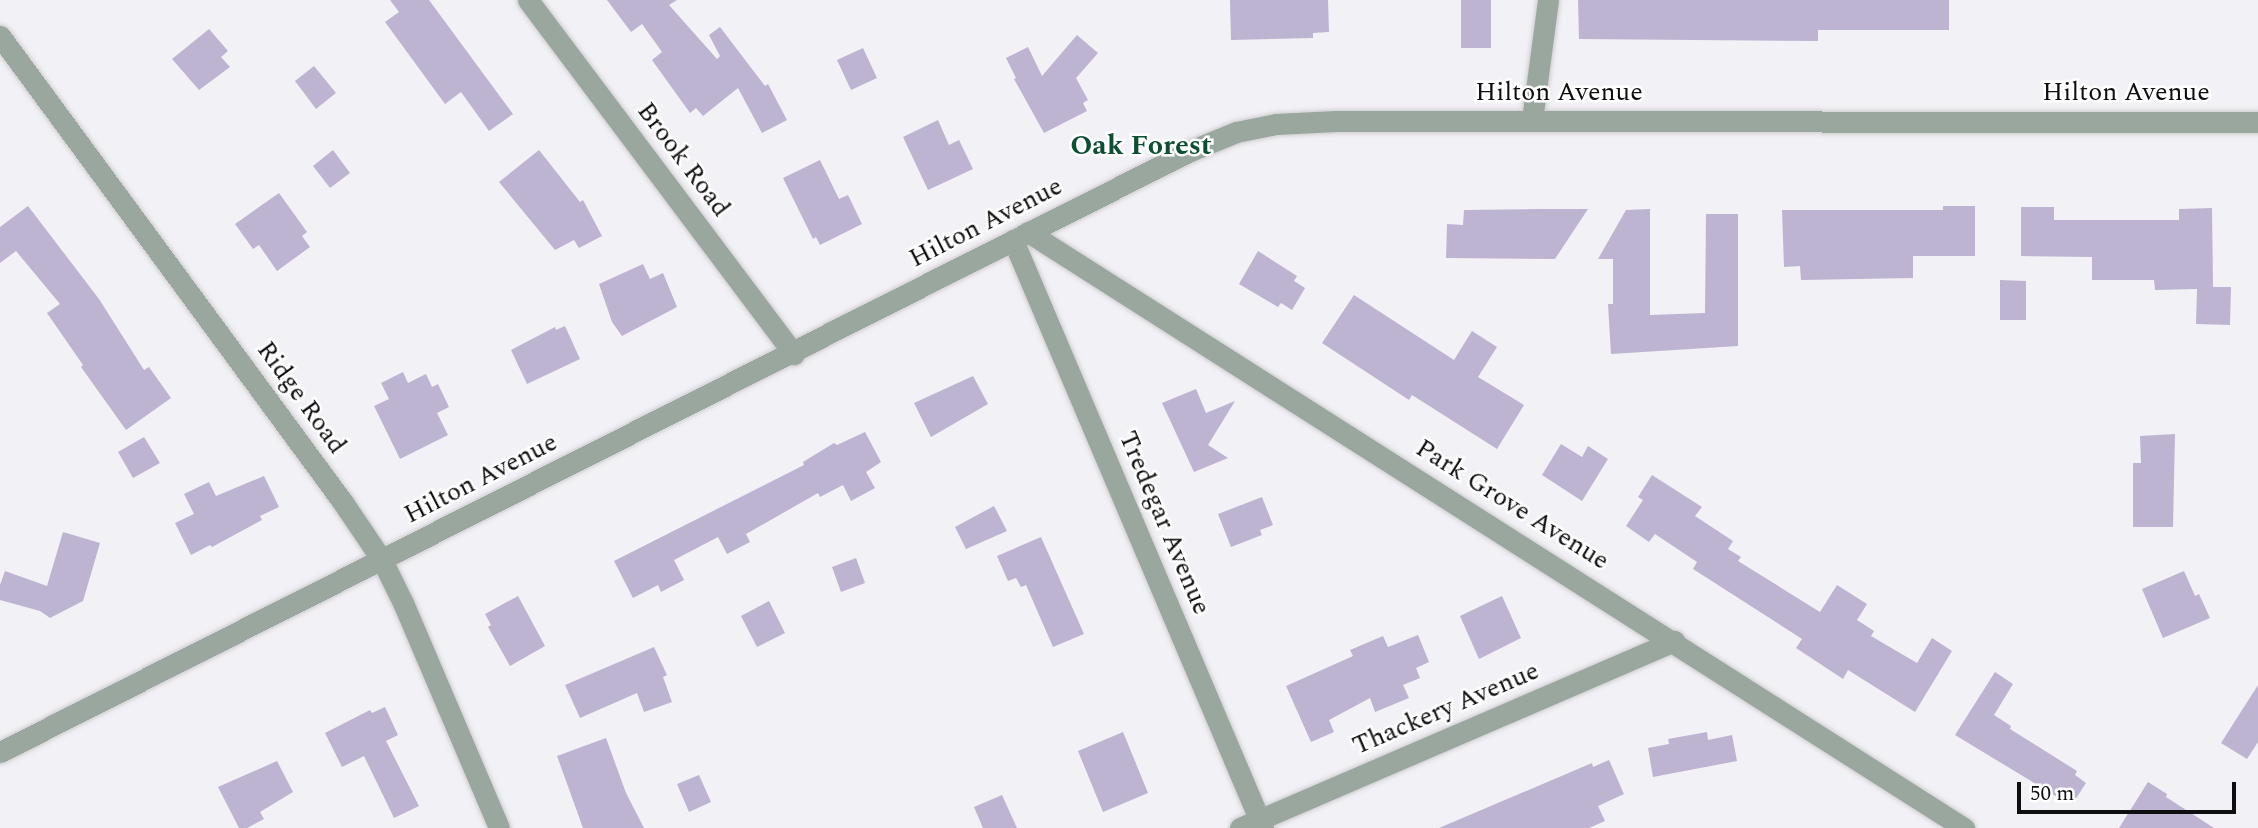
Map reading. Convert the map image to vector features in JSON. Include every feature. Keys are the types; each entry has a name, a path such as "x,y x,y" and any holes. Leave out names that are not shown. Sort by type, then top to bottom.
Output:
{"street":[{"name":"Brook Road","path":"528,0 794,354"},
{"path":"1532,120 1548,0"},
{"name":"Ridge Road","path":"0,36 342,501 382,560 404,605 499,828"},
{"name":"Hilton Avenue","path":"0,752 794,354 1020,236 1190,151 1236,132 1276,124 1336,121 2258,122"},
{"name":"Park Grove Avenue","path":"1020,236 1675,641 1964,828"},
{"name":"Tredegar Avenue","path":"1020,236 1261,824"},
{"name":"Thackery Avenue","path":"1240,828 1261,824 1675,641"}],"building":[{"path":"390,0 429,0 513,114 489,131 461,92 445,104 385,22 399,12"},
{"path":"607,0 677,0 669,5 717,59 720,56 709,35 720,27 765,86 768,84 787,120 762,133 738,88 703,116 696,108 690,113 652,60 662,52 642,24 631,32"},
{"path":"1230,0 1328,0 1329,32 1313,33 1313,38 1231,40"},
{"path":"1461,0 1491,0 1491,48 1461,48"},
{"path":"1578,0 1949,0 1949,30 1818,30 1818,41 1579,39"},
{"path":"209,29 228,51 221,57 230,67 199,90 172,59"},
{"path":"1077,35 1098,53 1076,78 1088,100 1083,103 1087,111 1044,133 1014,79 1016,78 1006,58 1028,47 1042,76"},
{"path":"863,48 877,78 851,90 837,60"},
{"path":"314,66 336,93 316,109 295,81"},
{"path":"938,120 949,145 959,140 973,169 928,190 903,137"},
{"path":"333,150 350,173 330,188 313,166"},
{"path":"539,150 580,202 583,200 602,236 579,248 574,240 555,250 499,182"},
{"path":"820,160 839,199 848,195 862,224 820,245 816,237 813,239 783,178"},
{"path":"279,193 307,232 302,236 310,247 277,271 259,245 253,249 235,224"},
{"path":"28,206 99,299 144,370 149,367 171,398 126,430 47,313 60,304 16,251 0,263 0,227"},
{"path":"1943,206 1975,206 1975,256 1913,256 1913,278 1801,280 1800,266 1784,267 1782,210 1943,210"},
{"path":"2021,207 2054,207 2054,220 2179,220 2179,209 2212,208 2213,287 2231,287 2230,325 2196,324 2197,289 2155,290 2154,280 2092,280 2092,257 2021,256"},
{"path":"1588,209 1555,259 1446,258 1447,224 1463,225 1464,210"},
{"path":"1650,209 1650,315 1705,313 1706,214 1738,214 1738,346 1611,354 1608,304 1613,304 1613,259 1598,259 1626,210"},
{"path":"1258,251 1297,276 1294,281 1305,288 1292,310 1281,303 1278,307 1239,284"},
{"path":"643,264 650,279 663,273 677,307 622,336 612,322 599,284"},
{"path":"2000,280 2026,281 2026,320 2000,320"},
{"path":"1354,295 1454,360 1472,331 1497,347 1478,377 1524,405 1497,449 1412,395 1409,400 1322,343"},
{"path":"565,326 580,359 527,384 511,350 555,327 556,330"},
{"path":"403,372 408,383 426,374 432,387 438,384 449,407 437,413 448,435 400,459 374,406 389,399 381,383"},
{"path":"973,376 988,404 931,437 914,403"},
{"path":"1196,389 1206,413 1235,401 1208,445 1228,458 1194,472 1162,403"},
{"path":"865,432 881,462 866,472 875,488 851,501 843,485 820,497 818,493 746,534 750,542 727,554 718,537 674,560 684,580 661,592 658,585 633,598 614,561 804,465 803,462 834,443 837,445"},
{"path":"2175,434 2173,527 2133,527 2133,463 2141,463 2140,436"},
{"path":"144,437 160,463 133,478 118,452"},
{"path":"1561,444 1582,457 1588,446 1608,459 1582,501 1542,475"},
{"path":"1652,475 1702,507 1695,516 1733,541 1728,549 1741,557 1738,561 1820,612 1837,585 1867,604 1857,620 1874,631 1871,636 1917,663 1932,638 1952,651 1915,712 1848,670 1843,679 1796,648 1802,639 1693,569 1697,562 1655,534 1649,542 1626,526 1643,500 1638,497"},
{"path":"264,476 279,507 260,516 262,520 212,547 210,545 191,555 175,523 194,514 184,494 209,482 216,496"},
{"path":"1262,497 1273,525 1260,530 1262,535 1231,547 1218,514"},
{"path":"994,506 1007,531 966,549 955,527"},
{"path":"63,532 100,543 83,601 50,618 40,611 0,600 0,585 5,571 47,586"},
{"path":"1041,537 1084,634 1053,647 1026,585 1021,587 1016,578 1008,581 997,556"},
{"path":"856,558 865,583 841,592 832,567"},
{"path":"2184,571 2195,596 2199,594 2210,618 2163,638 2142,589"},
{"path":"518,596 545,646 510,666 488,627 491,625 485,614"},
{"path":"1502,596 1521,638 1479,659 1460,616"},
{"path":"769,601 785,633 757,647 741,616"},
{"path":"1418,635 1429,662 1416,668 1420,678 1403,685 1409,698 1375,712 1370,698 1329,720 1334,732 1311,742 1286,686 1353,656 1350,650 1383,636 1388,647"},
{"path":"654,647 667,675 663,677 672,702 644,712 637,693 580,718 565,685"},
{"path":"1995,672 2013,684 1994,715 2011,726 2010,729 2077,771 2075,775 2086,783 2073,803 2061,795 2059,798 1955,735"},
{"path":"2258,685 2258,742 2247,759 2221,743"},
{"path":"385,707 398,735 386,741 419,806 394,818 364,756 342,767 325,733 370,710 372,713"},
{"path":"1123,732 1148,793 1103,812 1078,751"},
{"path":"1707,732 1708,740 1732,735 1737,761 1653,777 1648,748 1669,744 1668,739"},
{"path":"606,738 626,793 644,828 583,828 557,756"},
{"path":"1609,760 1624,794 1598,806 1605,821 1589,828 1439,828 1592,763 1593,767"},
{"path":"277,761 293,792 260,812 264,819 247,828 239,828 218,787"},
{"path":"699,775 711,802 689,812 677,784"},
{"path":"2148,782 2167,794 2166,797 2214,828 2119,828"},
{"path":"1002,795 1017,828 983,828 974,807"}],"district":[{"name":"Oak Forest","path":"1141,146"}]}
